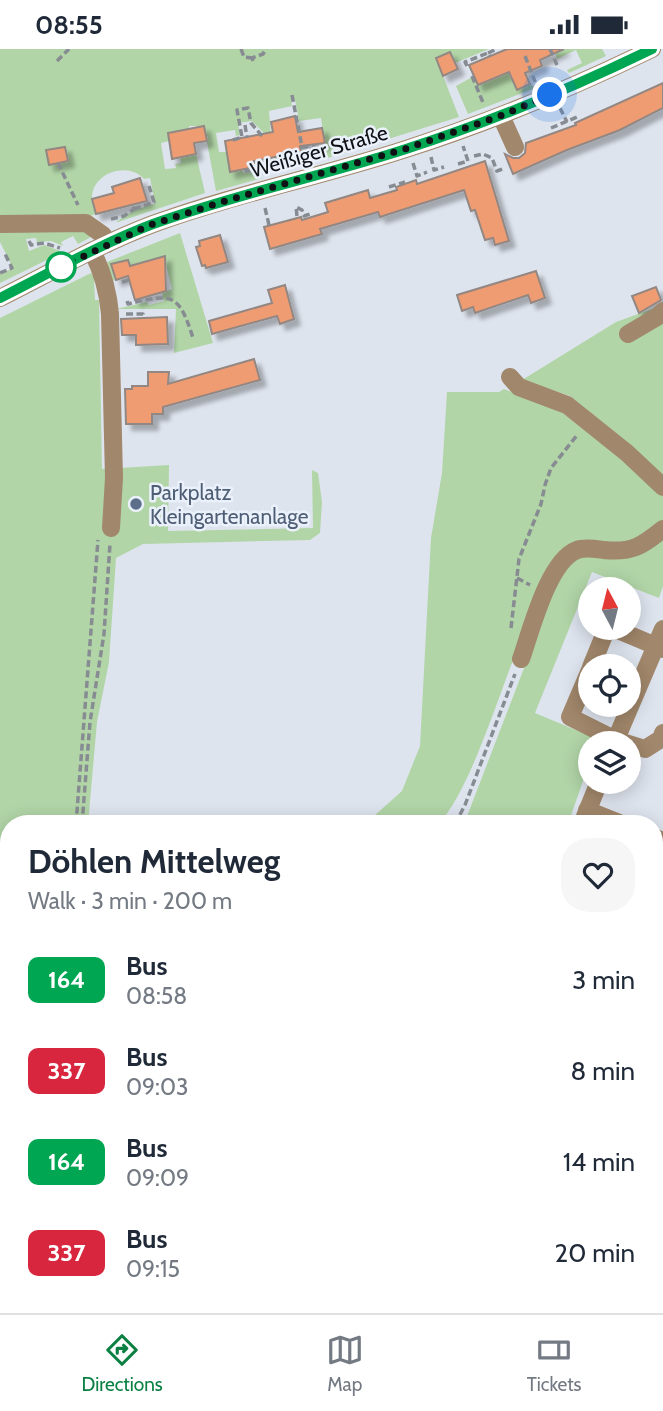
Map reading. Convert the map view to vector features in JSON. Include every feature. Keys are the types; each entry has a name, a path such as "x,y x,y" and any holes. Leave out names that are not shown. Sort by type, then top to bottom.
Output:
{"street":[{"name":"Weißiger Straße","path":"0,297 101,238 405,149 493,111 652,49"},
{"path":"493,111 514,146"},
{"path":"0,224 86,223 101,238 102,270 110,314 114,478 105,529"},
{"path":"628,334 663,311"},
{"path":"510,377 519,387 567,405 627,453 663,487"},
{"path":"521,659 553,574 563,559 578,550 632,550 663,529"},
{"path":"620,731 660,648 663,629"},
{"path":"641,640 660,648"},
{"path":"578,697 570,717 595,731"},
{"path":"641,748 645,749 661,739 663,733"},
{"path":"586,815 594,794"}],"path":[{"path":"57,61 69,49"},
{"path":"241,49 244,57 253,59 263,54 266,49"},
{"path":"550,49 557,65"},
{"path":"467,65 466,62 498,50"},
{"path":"525,56 537,87"},
{"path":"472,76 493,111"},
{"path":"292,95 302,147 316,146"},
{"path":"247,138 237,110 248,108 251,123 262,136"},
{"path":"561,109 567,122"},
{"path":"551,128 577,117"},
{"path":"242,125 251,123"},
{"path":"233,140 242,137 242,125"},
{"path":"458,164 468,161 463,146"},
{"path":"474,156 483,154 492,158 497,171 505,168"},
{"path":"412,162 417,176 427,172"},
{"path":"58,163 79,209"},
{"path":"433,166 434,170 444,167"},
{"path":"246,169 266,168"},
{"path":"390,187 405,182"},
{"path":"101,238 134,207 154,202 149,186"},
{"path":"297,216 296,207 302,210 304,216 310,214"},
{"path":"265,208 269,225"},
{"path":"31,245 44,243 64,250"},
{"path":"0,273 12,268 5,254"},
{"path":"122,282 130,280"},
{"path":"126,296 128,304 159,296 176,301 185,313 193,338"},
{"path":"511,628 519,559 541,504 551,468 587,420"},
{"path":"77,815 105,529"},
{"path":"83,815 90,722 104,634 105,529"},
{"path":"460,815 521,659"}],"green space":[{"path":"0,49 489,49 455,63 450,52 436,58 459,117 327,158 321,118 299,121 295,100 291,100 292,106 269,111 271,136 301,152 308,149 312,162 274,173 266,135 252,121 238,123 240,135 236,136 235,130 216,133 219,152 227,152 244,173 257,171 262,178 216,191 204,126 189,126 189,129 168,133 169,141 161,143 165,169 176,168 175,164 181,163 180,157 196,154 205,193 116,222 133,211 155,203 150,178 144,179 129,171 112,172 104,176 94,189 92,200 96,214 87,217 0,219"},
{"path":"564,49 602,49 606,56 569,73 567,70 582,63 576,50 557,59 555,53"},
{"path":"513,70 517,89 530,84 535,88 468,114 456,86 474,76 478,85"},
{"path":"0,227 91,231 91,237 78,244 73,236 61,242 63,246 51,241 37,242 36,238 26,239 29,251 44,245 63,252 0,283 0,274 13,268 0,242"},
{"path":"180,233 213,343 174,353 176,309 116,309 164,301 162,293 172,289 164,257 130,266 128,260 111,264 115,280 112,281 107,262"},
{"path":"91,273 94,278 95,300 99,300 102,469 169,465 168,531 313,528 312,470 318,473 322,502 320,533 310,540 143,544 116,558 109,662 97,722 89,815 0,815 0,318"},
{"path":"663,305 663,477 570,396 522,380 616,322"},
{"path":"504,389 560,411 645,477 663,496 663,586 659,598 641,591 641,577 605,577 592,572 590,577 578,577 578,607 535,713 578,731 578,794 571,815 467,815 526,663 514,658 471,770 445,815 375,815 402,791 420,746 431,538 442,473 447,392 499,392"}],"building":[{"path":"507,49 564,49 540,60 542,66 525,73 530,84 517,90 509,72 478,85 469,65"},
{"path":"450,52 458,69 443,76 436,58"},
{"path":"663,83 663,108 620,130 513,174 505,154 519,158 525,153 526,143 576,125 575,123"},
{"path":"295,116 298,132 322,128 325,143 300,146 301,152 254,161 255,167 230,172 225,141 273,132 271,122"},
{"path":"204,126 207,141 194,143 196,154 172,159 168,133"},
{"path":"65,147 68,161 49,165 46,150"},
{"path":"485,161 509,241 495,245 493,238 485,240 475,210 471,211 464,190 380,217 378,212 320,229 322,234 270,249 264,227 328,212 325,203 368,190 370,198 397,190 396,187 416,180 417,184"},
{"path":"140,178 147,201 96,214 92,199 114,193 112,187"},
{"path":"220,235 228,262 206,268 205,265 202,266 196,247 200,246 199,241"},
{"path":"165,256 166,291 135,300 128,276 116,280 111,264 128,260 130,266"},
{"path":"536,271 545,298 531,303 528,295 475,313 473,307 462,311 457,295"},
{"path":"285,285 294,319 280,324 277,316 212,334 209,321 272,303 268,290"},
{"path":"656,287 661,300 639,313 632,296"},
{"path":"167,317 168,344 136,345 136,335 122,335 121,319"},
{"path":"254,359 260,380 163,407 163,414 152,414 152,424 126,424 125,389 148,386 148,372 169,372 168,384"}],"bus line":[{"name":"164","path":"0,298 150,225 467,128 550,95 652,49"}],"place":[{"name":"Parkplatz Kleingartenanlage","path":"136,504"}],"route":[{"path":"61,267 150,225 405,149 500,116 550,95"}]}
